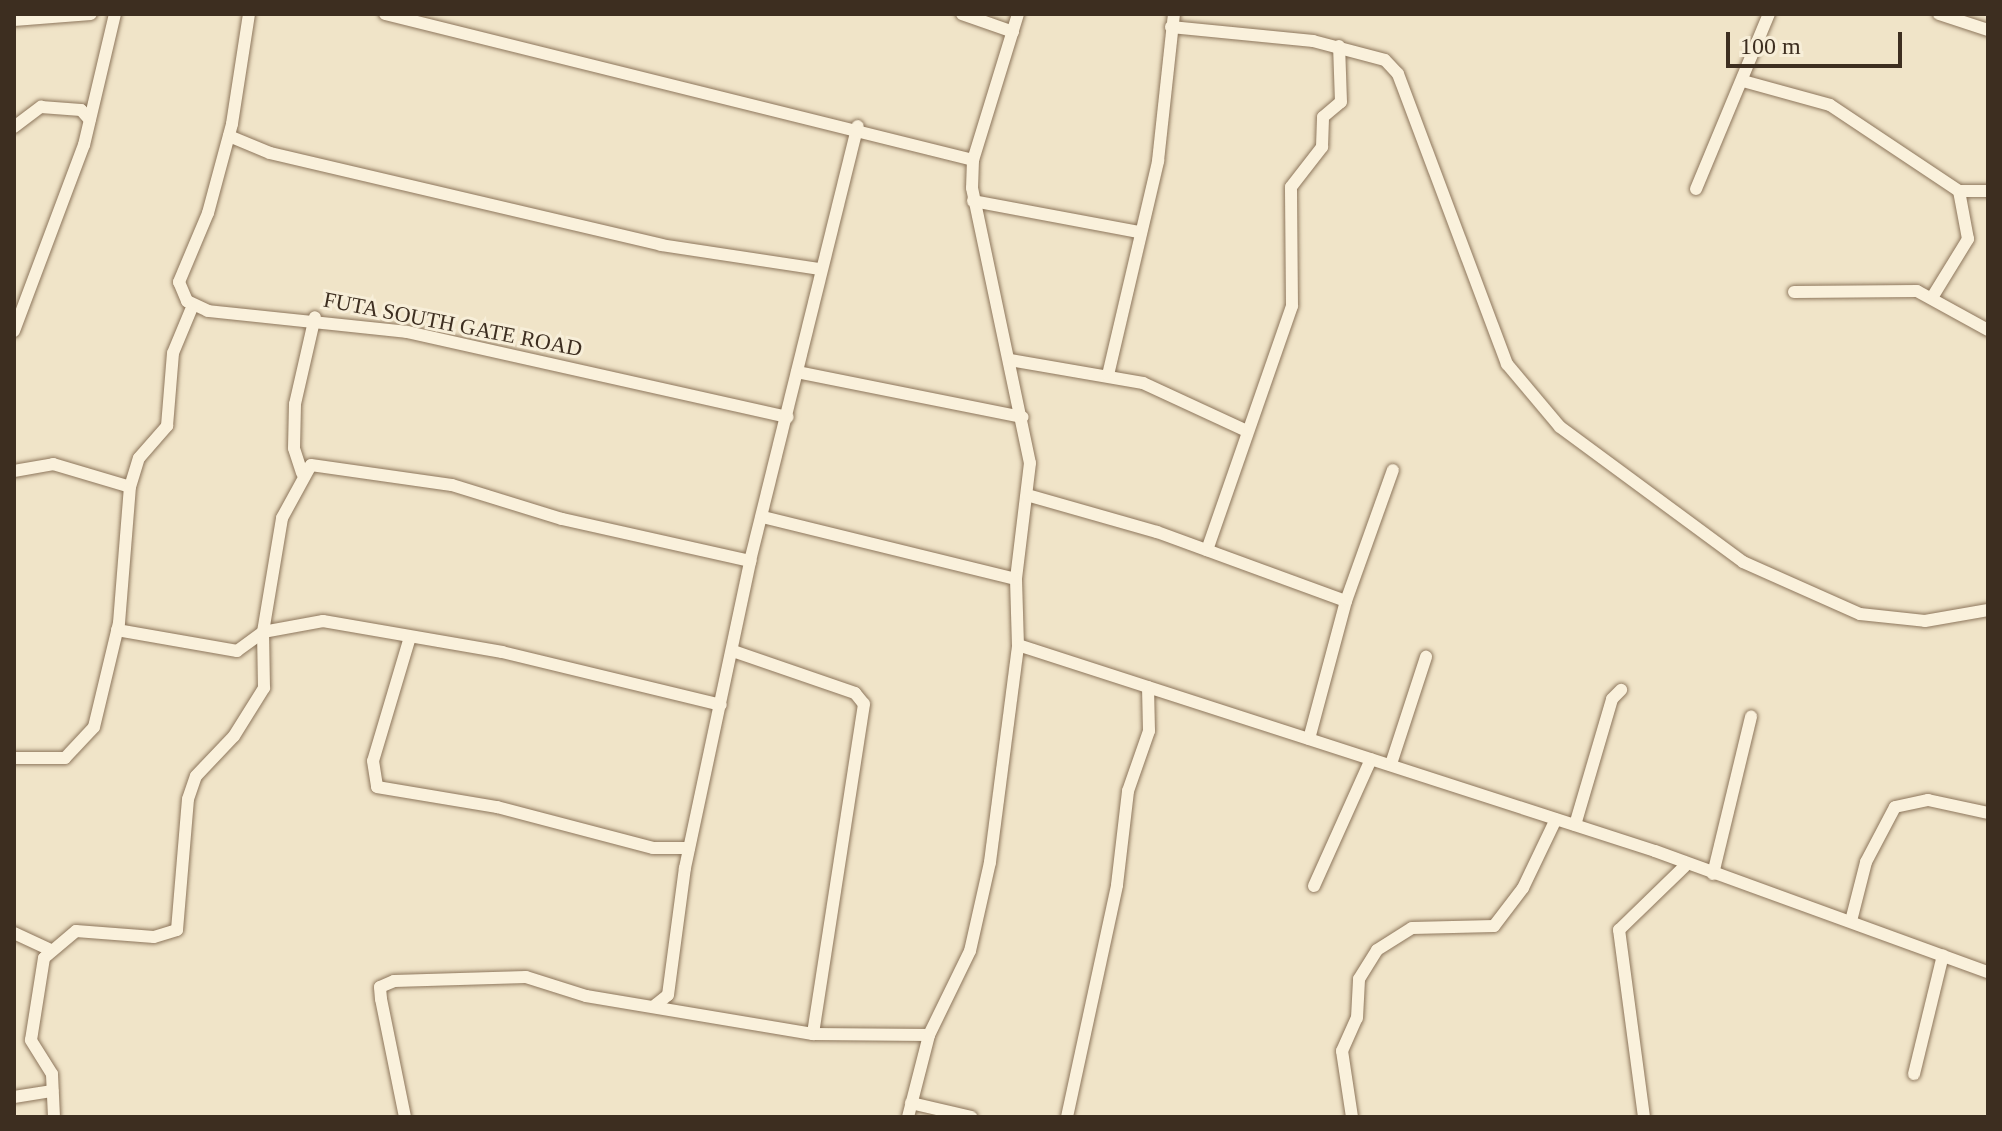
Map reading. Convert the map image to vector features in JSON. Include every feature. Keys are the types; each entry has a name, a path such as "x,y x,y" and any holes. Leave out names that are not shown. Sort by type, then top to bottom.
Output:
{"street":[{"path":"14,20 91,14"},
{"path":"14,329 90,120 115,14"},
{"path":"14,758 65,758 89,737 117,630 130,487 139,458 167,426 173,353 193,305 179,282 229,136 249,14"},
{"path":"385,14 858,126 973,160"},
{"path":"962,14 1013,32"},
{"path":"908,1117 929,1035 977,923 1018,645 1016,579 1027,495 1023,417 973,201 973,160 1018,14"},
{"path":"1696,189 1769,14"},
{"path":"1939,14 1988,30"},
{"path":"1108,375 1138,232 1158,157 1172,20 1339,46 1385,60 1398,74 1498,349 1560,427 1743,562 1812,599 1901,621 1988,610"},
{"path":"1207,550 1292,306 1291,187 1322,147 1323,117 1341,102 1339,46"},
{"path":"1743,81 1830,105 1959,191 1988,191"},
{"path":"14,127 41,107 81,110 90,120"},
{"path":"653,1007 668,995 689,848 750,561 788,417 819,269 858,126"},
{"path":"229,136 283,156 661,245 819,269"},
{"path":"1933,296 1968,239 1959,191"},
{"path":"973,201 1138,232"},
{"path":"1794,292 1933,296 1988,330"},
{"name":"FUTA SOUTH GATE ROAD","path":"193,305 315,317 788,417"},
{"path":"54,1117 52,1074 31,1031 48,949 76,931 154,937 177,930 188,799 196,776 234,736 264,688 263,632 282,518 302,473 295,404 315,317"},
{"path":"1010,360 1108,375 1163,391 1247,431"},
{"path":"797,372 1023,417"},
{"path":"302,473 328,463 452,485 562,519 750,561"},
{"path":"14,471 53,464 130,487"},
{"path":"1309,739 1346,601 1393,470"},
{"path":"1027,495 1207,550 1346,601"},
{"path":"763,517 1016,579"},
{"path":"117,630 237,651 263,632 309,620 410,637 721,705"},
{"path":"410,637 373,761 377,787 497,807 653,848 689,848"},
{"path":"1018,645 1575,825 1684,867 1851,921 1988,972"},
{"path":"733,651 855,693 864,704 813,1034"},
{"path":"1391,764 1426,657"},
{"path":"1067,1117 1117,885 1128,791 1149,731 1148,687"},
{"path":"1575,825 1612,699 1621,690"},
{"path":"1713,874 1751,717"},
{"path":"1314,886 1371,759"},
{"path":"1851,921 1866,862 1895,807 1928,800 1988,813"},
{"path":"1352,1117 1342,1051 1357,1018 1359,979 1377,950 1412,928 1494,926 1523,888 1556,819"},
{"path":"1644,1117 1619,930 1684,867"},
{"path":"14,933 48,949"},
{"path":"1914,1074 1943,955"},
{"path":"405,1117 381,999 384,983 526,977 653,1007 813,1034 929,1035"},
{"path":"668,995 682,1011"},
{"path":"14,1097 53,1091"},
{"path":"911,1103 971,1117"}]}
